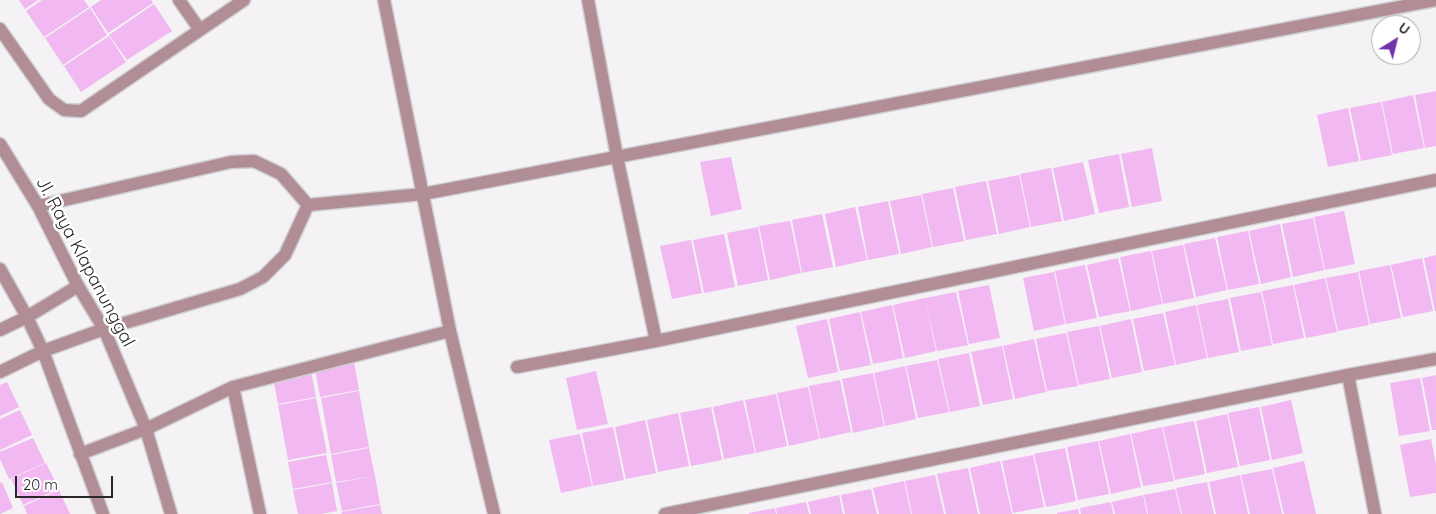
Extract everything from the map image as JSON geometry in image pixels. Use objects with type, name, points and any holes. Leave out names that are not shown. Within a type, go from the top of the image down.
[{"type":"street","points":[[179,0],[200,30]]},
{"type":"street","points":[[0,29],[49,98],[64,110],[81,111],[244,0]]},
{"type":"street","points":[[384,0],[450,331],[494,514]]},
{"type":"street","points":[[588,0],[617,158],[656,341]]},
{"type":"street","points":[[308,205],[423,194],[1436,0]]},
{"type":"street","name":"Jl. Raya Klapanunggal","points":[[0,144],[38,206],[78,286],[104,329],[146,429],[171,514]]},
{"type":"street","points":[[38,206],[231,162],[254,161],[281,174],[308,205]]},
{"type":"street","points":[[517,367],[656,341],[1436,180]]},
{"type":"street","points":[[0,372],[43,351],[104,329],[240,289],[263,277],[285,255],[308,205]]},
{"type":"street","points":[[0,269],[27,317],[43,351],[103,514]]},
{"type":"street","points":[[0,330],[27,317],[78,286]]},
{"type":"street","points":[[80,454],[146,429],[233,386],[450,331]]},
{"type":"street","points":[[664,514],[1348,375],[1436,359]]},
{"type":"street","points":[[1348,375],[1375,514]]},
{"type":"street","points":[[233,386],[260,514]]},
{"type":"building","points":[[19,0],[38,0],[25,9]]},
{"type":"building","points":[[42,0],[84,0],[89,7],[44,37],[26,11]]},
{"type":"building","points":[[101,0],[151,0],[153,3],[108,33],[91,7]]},
{"type":"building","points":[[154,4],[172,31],[127,60],[109,35]]},
{"type":"building","points":[[90,8],[107,35],[63,65],[45,38]]},
{"type":"building","points":[[109,36],[126,62],[81,92],[64,66]]},
{"type":"building","points":[[1436,91],[1436,146],[1425,148],[1415,95]]},
{"type":"building","points":[[1413,95],[1424,148],[1393,154],[1382,102]]},
{"type":"building","points":[[1381,102],[1392,155],[1361,161],[1350,108]]},
{"type":"building","points":[[1348,108],[1359,161],[1328,167],[1317,115]]},
{"type":"building","points":[[1152,148],[1162,201],[1132,207],[1121,154]]},
{"type":"building","points":[[1119,154],[1129,207],[1099,213],[1088,160]]},
{"type":"building","points":[[731,157],[742,209],[711,216],[700,162]]},
{"type":"building","points":[[1083,162],[1095,214],[1064,221],[1053,168]]},
{"type":"building","points":[[1051,168],[1062,221],[1031,227],[1020,174]]},
{"type":"building","points":[[1019,175],[1030,227],[999,234],[988,181]]},
{"type":"building","points":[[986,181],[997,234],[966,240],[955,187]]},
{"type":"building","points":[[953,188],[964,241],[933,247],[922,194]]},
{"type":"building","points":[[921,195],[932,247],[901,254],[890,201]]},
{"type":"building","points":[[888,201],[899,254],[868,260],[858,207]]},
{"type":"building","points":[[855,207],[867,260],[836,267],[825,214]]},
{"type":"building","points":[[1344,211],[1355,264],[1325,270],[1314,217]]},
{"type":"building","points":[[822,214],[833,267],[802,273],[792,220]]},
{"type":"building","points":[[1313,218],[1324,270],[1293,277],[1282,224]]},
{"type":"building","points":[[790,221],[801,273],[770,280],[759,226]]},
{"type":"building","points":[[1280,224],[1291,277],[1261,284],[1249,231]]},
{"type":"building","points":[[758,227],[768,280],[738,286],[727,233]]},
{"type":"building","points":[[1248,231],[1259,284],[1228,290],[1217,237]]},
{"type":"building","points":[[724,234],[735,287],[704,293],[693,240]]},
{"type":"building","points":[[1215,238],[1227,290],[1196,297],[1184,244]]},
{"type":"building","points":[[691,240],[702,293],[672,299],[660,246]]},
{"type":"building","points":[[1183,245],[1194,298],[1163,304],[1152,251]]},
{"type":"building","points":[[1151,251],[1162,304],[1131,311],[1120,257]]},
{"type":"building","points":[[1436,255],[1436,311],[1435,311],[1424,258]]},
{"type":"building","points":[[1118,258],[1130,311],[1099,317],[1087,265]]},
{"type":"building","points":[[1422,258],[1433,311],[1403,317],[1391,265]]},
{"type":"building","points":[[1085,265],[1097,318],[1066,324],[1055,271]]},
{"type":"building","points":[[1390,265],[1401,318],[1370,324],[1359,271]]},
{"type":"building","points":[[1054,272],[1065,324],[1034,331],[1023,278]]},
{"type":"building","points":[[1358,272],[1369,325],[1338,331],[1326,278]]},
{"type":"building","points":[[1325,278],[1337,332],[1306,338],[1294,285]]},
{"type":"building","points":[[989,285],[1000,338],[969,344],[958,291]]},
{"type":"building","points":[[1293,285],[1304,338],[1273,344],[1262,291]]},
{"type":"building","points":[[956,292],[968,345],[937,351],[925,298]]},
{"type":"building","points":[[1261,292],[1272,345],[1241,351],[1230,298]]},
{"type":"building","points":[[925,298],[936,351],[905,358],[893,305]]},
{"type":"building","points":[[1228,299],[1239,352],[1208,358],[1197,305]]},
{"type":"building","points":[[892,305],[903,358],[873,364],[861,312]]},
{"type":"building","points":[[1196,305],[1207,358],[1176,365],[1165,312]]},
{"type":"building","points":[[860,312],[871,365],[840,371],[829,319]]},
{"type":"building","points":[[1163,313],[1175,365],[1144,371],[1133,319]]},
{"type":"building","points":[[827,319],[838,372],[808,378],[796,326]]},
{"type":"building","points":[[1131,319],[1142,372],[1112,378],[1100,326]]},
{"type":"building","points":[[1099,326],[1110,379],[1079,385],[1067,332]]},
{"type":"building","points":[[1066,333],[1078,386],[1047,391],[1036,339]]},
{"type":"building","points":[[1034,339],[1046,392],[1015,399],[1003,346]]},
{"type":"building","points":[[1002,346],[1013,399],[983,405],[971,352]]},
{"type":"building","points":[[969,353],[980,406],[950,412],[938,359]]},
{"type":"building","points":[[937,360],[949,412],[918,418],[906,366]]},
{"type":"building","points":[[354,362],[359,390],[320,397],[315,369]]},
{"type":"building","points":[[905,366],[916,419],[885,426],[874,373]]},
{"type":"building","points":[[311,371],[316,397],[278,404],[273,378]]},
{"type":"building","points":[[596,371],[608,424],[577,430],[566,378]]},
{"type":"building","points":[[873,373],[884,426],[853,433],[842,379]]},
{"type":"building","points":[[1436,375],[1436,430],[1432,430],[1422,378]]},
{"type":"building","points":[[1420,378],[1430,431],[1399,436],[1390,383]]},
{"type":"building","points":[[840,380],[851,432],[820,439],[809,386]]},
{"type":"building","points":[[7,382],[19,407],[0,416],[0,385]]},
{"type":"building","points":[[808,387],[819,439],[789,446],[777,393]]},
{"type":"building","points":[[359,391],[369,447],[331,454],[321,398]]},
{"type":"building","points":[[776,394],[787,446],[756,453],[745,400]]},
{"type":"building","points":[[316,398],[327,453],[288,460],[278,405]]},
{"type":"building","points":[[743,400],[755,453],[724,459],[713,407]]},
{"type":"building","points":[[1291,400],[1303,453],[1272,460],[1261,407]]},
{"type":"building","points":[[711,407],[722,460],[691,466],[680,413]]},
{"type":"building","points":[[1259,407],[1270,460],[1240,466],[1228,413]]},
{"type":"building","points":[[20,410],[32,435],[0,450],[0,419]]},
{"type":"building","points":[[678,413],[689,466],[658,472],[647,420]]},
{"type":"building","points":[[1227,414],[1238,467],[1207,473],[1196,421]]},
{"type":"building","points":[[645,420],[656,473],[626,479],[615,427]]},
{"type":"building","points":[[1194,421],[1205,474],[1175,480],[1163,427]]},
{"type":"building","points":[[613,427],[624,480],[593,486],[582,433]]},
{"type":"building","points":[[1162,427],[1174,481],[1143,486],[1131,434]]},
{"type":"building","points":[[580,434],[592,486],[561,493],[549,440]]},
{"type":"building","points":[[1130,434],[1141,487],[1111,494],[1099,441]]},
{"type":"building","points":[[33,438],[45,463],[9,479],[0,459],[0,452]]},
{"type":"building","points":[[1431,439],[1436,464],[1436,493],[1410,497],[1400,445]]},
{"type":"building","points":[[1098,441],[1109,494],[1078,500],[1067,447]]},
{"type":"building","points":[[369,448],[375,476],[336,482],[331,455]]},
{"type":"building","points":[[1065,448],[1076,501],[1046,507],[1034,454]]},
{"type":"building","points":[[326,455],[332,482],[293,489],[288,462]]},
{"type":"building","points":[[1033,455],[1044,507],[1013,513],[1002,461]]},
{"type":"building","points":[[1000,461],[1012,514],[980,514],[970,468]]},
{"type":"building","points":[[1304,461],[1316,514],[1284,514],[1273,468]]},
{"type":"building","points":[[46,463],[59,489],[23,505],[11,479]]},
{"type":"building","points":[[968,468],[978,514],[946,514],[937,474]]},
{"type":"building","points":[[1272,469],[1282,514],[1250,514],[1241,475]]},
{"type":"building","points":[[935,475],[944,514],[912,514],[905,481]]},
{"type":"building","points":[[1240,475],[1248,514],[1216,514],[1209,482]]},
{"type":"building","points":[[375,476],[380,504],[342,511],[336,483]]},
{"type":"building","points":[[904,481],[911,514],[879,514],[873,488]]},
{"type":"building","points":[[2,482],[13,508],[0,514],[0,483]]},
{"type":"building","points":[[1207,482],[1214,514],[1182,514],[1176,488]]},
{"type":"building","points":[[332,483],[337,511],[321,514],[298,514],[293,490]]},
{"type":"building","points":[[871,489],[877,514],[845,514],[841,495]]},
{"type":"building","points":[[1175,489],[1181,514],[1148,514],[1144,495]]},
{"type":"building","points":[[59,490],[70,514],[27,514],[24,506]]},
{"type":"building","points":[[839,495],[843,514],[811,514],[808,502]]},
{"type":"building","points":[[1143,495],[1147,514],[1115,514],[1112,502]]},
{"type":"building","points":[[806,502],[809,514],[777,514],[776,508]]},
{"type":"building","points":[[1111,502],[1113,514],[1081,514],[1080,508]]},
{"type":"building","points":[[380,505],[382,514],[342,514],[341,512]]},
{"type":"building","points":[[775,508],[776,514],[749,514],[749,513]]},
{"type":"building","points":[[1078,509],[1079,514],[1057,514],[1057,513]]}]
